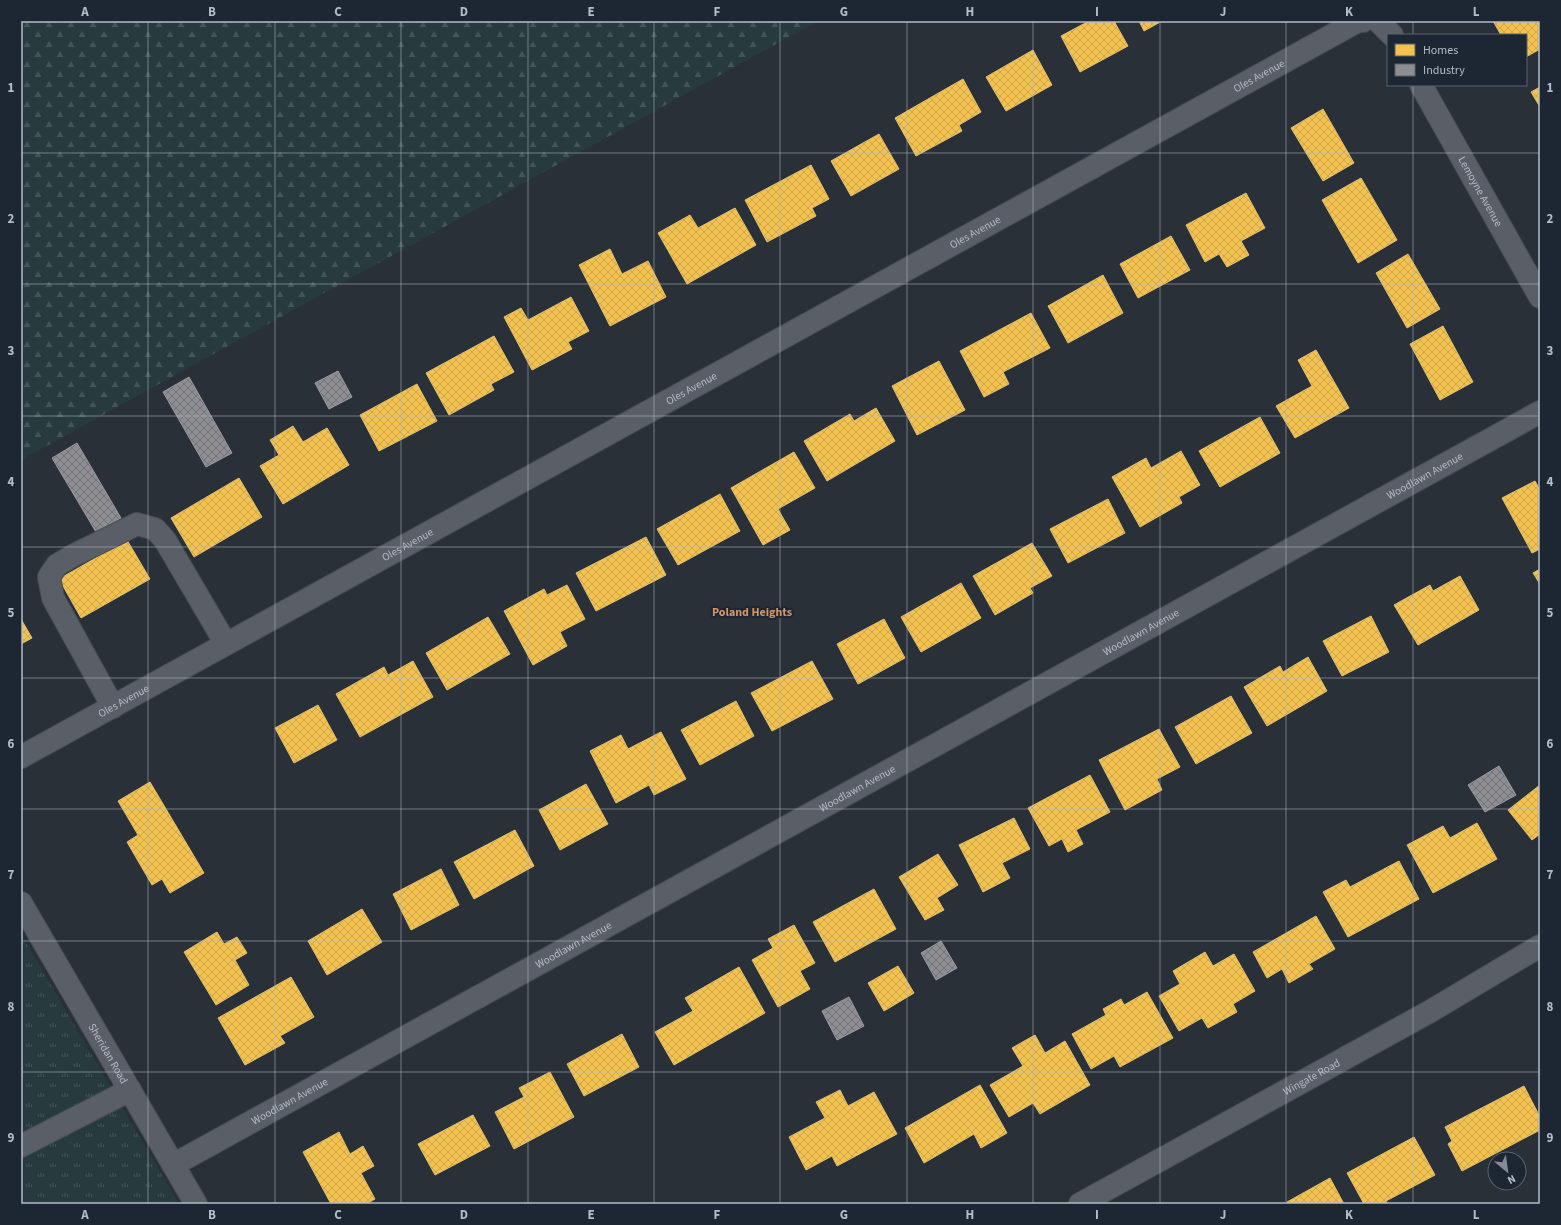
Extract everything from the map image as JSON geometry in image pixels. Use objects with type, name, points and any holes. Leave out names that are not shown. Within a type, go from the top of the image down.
[{"type":"street","name":"Oles Avenue","points":[[21,758],[1344,29],[1363,21]]},
{"type":"street","points":[[1378,21],[1391,34]]},
{"type":"street","name":"Lemoyne Avenue","points":[[1422,86],[1540,297]]},
{"type":"street","name":"Woodlawn Avenue","points":[[173,1165],[1540,412]]},
{"type":"street","points":[[113,707],[53,598],[49,577],[57,565],[74,554],[137,524],[155,529],[169,546],[226,644]]},
{"type":"street","name":"Sheridan Road","points":[[21,902],[196,1204]]},
{"type":"street","name":"Wingate Road","points":[[1080,1204],[1429,1012],[1540,946]]},
{"type":"street","points":[[21,1146],[130,1090]]},
{"type":"green space","points":[[21,21],[818,21],[21,460]]},
{"type":"green space","points":[[21,934],[179,1204],[21,1204]]},
{"type":"building: Homes","points":[[1089,21],[1114,21],[1128,46],[1080,72],[1061,36]]},
{"type":"building: Homes","points":[[1139,21],[1162,21],[1144,31]]},
{"type":"building: Homes","points":[[1493,21],[1540,21],[1540,49],[1527,56],[1527,34],[1500,34]]},
{"type":"building: Homes","points":[[1033,50],[1052,85],[1006,111],[986,77]]},
{"type":"building: Homes","points":[[963,79],[981,112],[959,125],[962,131],[916,156],[895,118]]},
{"type":"building: Homes","points":[[1540,87],[1540,107],[1531,92]]},
{"type":"building: Homes","points":[[1323,109],[1354,163],[1323,181],[1291,128]]},
{"type":"building: Homes","points":[[879,134],[899,169],[851,196],[831,161]]},
{"type":"building: Homes","points":[[811,165],[829,199],[812,208],[816,216],[767,242],[745,200]]},
{"type":"building: Homes","points":[[1361,178],[1397,240],[1358,263],[1322,200]]},
{"type":"building: Homes","points":[[1246,193],[1265,228],[1241,241],[1249,255],[1227,267],[1219,254],[1205,262],[1186,225]]},
{"type":"building: Homes","points":[[735,208],[756,245],[687,284],[658,233],[690,215],[698,228]]},
{"type":"building: Homes","points":[[1171,236],[1190,270],[1138,298],[1120,264]]},
{"type":"building: Homes","points":[[610,249],[622,274],[648,261],[666,297],[610,326],[579,265]]},
{"type":"building: Homes","points":[[1408,254],[1440,309],[1407,328],[1376,273]]},
{"type":"building: Homes","points":[[1103,275],[1123,313],[1068,343],[1048,306]]},
{"type":"building: Homes","points":[[571,297],[589,331],[568,342],[572,349],[532,370],[504,317],[521,308],[528,320]]},
{"type":"building: Homes","points":[[1031,313],[1050,348],[1003,372],[1009,384],[984,397],[960,351]]},
{"type":"building: Homes","points":[[1443,326],[1473,382],[1440,400],[1410,344]]},
{"type":"building: Homes","points":[[494,336],[514,372],[491,384],[494,390],[449,415],[426,373]]},
{"type":"building: Homes","points":[[1316,350],[1349,408],[1295,438],[1276,406],[1312,386],[1298,360]]},
{"type":"building: Homes","points":[[939,361],[965,410],[917,435],[892,386]]},
{"type":"building: Homes","points":[[417,384],[437,421],[379,451],[360,415]]},
{"type":"building: Homes","points":[[876,408],[895,441],[827,481],[804,441],[850,414],[854,421]]},
{"type":"building: Homes","points":[[1260,417],[1280,453],[1220,487],[1199,451]]},
{"type":"building: Homes","points":[[293,426],[303,442],[327,428],[349,465],[283,504],[260,466],[279,455],[270,440]]},
{"type":"building: Homes","points":[[1181,451],[1200,485],[1179,497],[1182,503],[1140,527],[1112,477],[1146,458],[1151,468]]},
{"type":"building: Homes","points":[[794,452],[815,488],[778,509],[790,530],[763,545],[731,488]]},
{"type":"building: Homes","points":[[239,478],[262,517],[194,557],[171,518]]},
{"type":"building: Homes","points":[[1535,481],[1540,490],[1540,549],[1532,553],[1502,498]]},
{"type":"building: Homes","points":[[720,494],[740,531],[678,565],[657,529]]},
{"type":"building: Homes","points":[[1108,499],[1125,533],[1068,563],[1050,529]]},
{"type":"building: Homes","points":[[646,537],[666,575],[596,611],[576,573]]},
{"type":"building: Homes","points":[[127,540],[150,579],[81,618],[59,579]]},
{"type":"building: Homes","points":[[1032,543],[1052,576],[1030,588],[1033,593],[995,615],[973,576]]},
{"type":"building: Homes","points":[[1540,569],[1540,584],[1533,573]]},
{"type":"building: Homes","points":[[1460,576],[1479,610],[1418,645],[1394,605],[1430,585],[1433,591]]},
{"type":"building: Homes","points":[[961,583],[981,618],[921,652],[901,617]]},
{"type":"building: Homes","points":[[567,585],[585,619],[560,632],[567,646],[533,665],[504,611],[544,589],[547,595]]},
{"type":"building: Homes","points":[[1371,616],[1389,652],[1342,676],[1323,641]]},
{"type":"building: Homes","points":[[488,617],[510,654],[447,690],[426,653]]},
{"type":"building: Homes","points":[[21,619],[32,638],[21,644]]},
{"type":"building: Homes","points":[[884,619],[905,658],[858,684],[837,644]]},
{"type":"building: Homes","points":[[1308,657],[1327,691],[1267,726],[1244,687],[1280,666],[1283,672]]},
{"type":"building: Homes","points":[[413,661],[433,697],[360,737],[336,694],[384,667],[388,675]]},
{"type":"building: Homes","points":[[812,661],[833,699],[772,731],[751,693]]},
{"type":"building: Homes","points":[[1231,696],[1252,733],[1196,764],[1175,727]]},
{"type":"building: Homes","points":[[736,701],[754,736],[700,765],[681,730]]},
{"type":"building: Homes","points":[[318,705],[337,740],[294,763],[275,728]]},
{"type":"building: Homes","points":[[1159,729],[1180,767],[1157,779],[1162,790],[1125,810],[1099,760]]},
{"type":"building: Homes","points":[[661,732],[686,779],[654,795],[649,785],[616,803],[590,751],[621,735],[628,749]]},
{"type":"building: Homes","points":[[1090,775],[1110,812],[1076,830],[1083,844],[1068,852],[1062,839],[1049,846],[1028,808]]},
{"type":"building: Homes","points":[[150,782],[204,873],[170,893],[162,879],[152,885],[127,842],[138,835],[118,801]]},
{"type":"building: Homes","points":[[586,784],[608,824],[560,850],[539,810]]},
{"type":"building: Homes","points":[[1540,785],[1540,834],[1532,840],[1508,810]]},
{"type":"building: Homes","points":[[1014,818],[1030,849],[1002,863],[1010,878],[983,892],[959,845]]},
{"type":"building: Homes","points":[[1477,823],[1497,859],[1433,893],[1407,845],[1443,826],[1450,838]]},
{"type":"building: Homes","points":[[515,830],[534,866],[474,899],[454,862]]},
{"type":"building: Homes","points":[[938,854],[958,885],[937,898],[944,910],[925,920],[899,877]]},
{"type":"building: Homes","points":[[1399,861],[1419,899],[1348,937],[1323,892],[1346,880],[1350,887]]},
{"type":"building: Homes","points":[[441,869],[459,905],[411,930],[393,894]]},
{"type":"building: Homes","points":[[874,889],[896,929],[835,962],[813,922]]},
{"type":"building: Homes","points":[[362,909],[382,942],[327,975],[308,941]]},
{"type":"building: Homes","points":[[1316,916],[1335,949],[1309,964],[1313,969],[1289,983],[1282,969],[1267,978],[1253,952]]},
{"type":"building: Homes","points":[[794,925],[815,963],[800,971],[810,989],[778,1007],[752,960],[773,948],[768,939]]},
{"type":"building: Homes","points":[[217,932],[224,944],[237,937],[247,953],[235,960],[249,985],[216,1005],[184,952]]},
{"type":"building: Homes","points":[[1205,952],[1213,966],[1234,954],[1255,991],[1233,1004],[1237,1012],[1208,1028],[1202,1018],[1179,1031],[1159,996],[1180,984],[1173,971]]},
{"type":"building: Homes","points":[[898,966],[914,993],[884,1011],[868,983]]},
{"type":"building: Homes","points":[[739,967],[765,1013],[674,1065],[655,1032],[693,1011],[685,998]]},
{"type":"building: Homes","points":[[291,977],[314,1017],[280,1036],[285,1043],[245,1065],[218,1018]]},
{"type":"building: Homes","points":[[1147,992],[1173,1038],[1120,1067],[1114,1056],[1091,1069],[1072,1034],[1106,1015],[1103,1009],[1121,999],[1124,1005]]},
{"type":"building: Homes","points":[[622,1034],[639,1067],[584,1096],[567,1064]]},
{"type":"building: Homes","points":[[1035,1035],[1045,1053],[1065,1041],[1090,1085],[1040,1114],[1033,1103],[1009,1117],[990,1085],[1023,1066],[1012,1048]]},
{"type":"building: Homes","points":[[550,1072],[574,1117],[514,1149],[495,1112],[524,1097],[519,1088]]},
{"type":"building: Homes","points":[[980,1085],[1007,1133],[981,1148],[974,1134],[924,1163],[905,1128]]},
{"type":"building: Homes","points":[[1524,1086],[1540,1117],[1540,1130],[1500,1151],[1487,1151],[1487,1158],[1462,1171],[1448,1144],[1452,1141],[1445,1127]]},
{"type":"building: Homes","points":[[840,1090],[848,1106],[874,1092],[897,1134],[837,1166],[832,1156],[806,1170],[789,1137],[825,1118],[816,1102]]},
{"type":"building: Homes","points":[[473,1115],[490,1146],[435,1175],[418,1144]]},
{"type":"building: Homes","points":[[339,1132],[350,1154],[363,1146],[374,1166],[361,1173],[375,1199],[366,1204],[331,1204],[303,1152]]},
{"type":"building: Homes","points":[[1414,1137],[1435,1175],[1386,1201],[1387,1204],[1364,1204],[1347,1173]]},
{"type":"building: Homes","points":[[1330,1178],[1344,1204],[1288,1204],[1287,1202]]},
{"type":"building: Industry","points":[[338,371],[352,397],[329,409],[315,383]]},
{"type":"building: Industry","points":[[189,377],[232,453],[206,467],[163,392]]},
{"type":"building: Industry","points":[[77,443],[121,518],[96,532],[52,458]]},
{"type":"building: Industry","points":[[1499,766],[1516,795],[1485,812],[1468,785]]},
{"type":"building: Industry","points":[[941,941],[957,968],[936,980],[921,953]]},
{"type":"building: Industry","points":[[849,997],[864,1026],[837,1040],[822,1011]]},
{"type":"district","name":"Poland Heights","points":[[752,612]]}]
